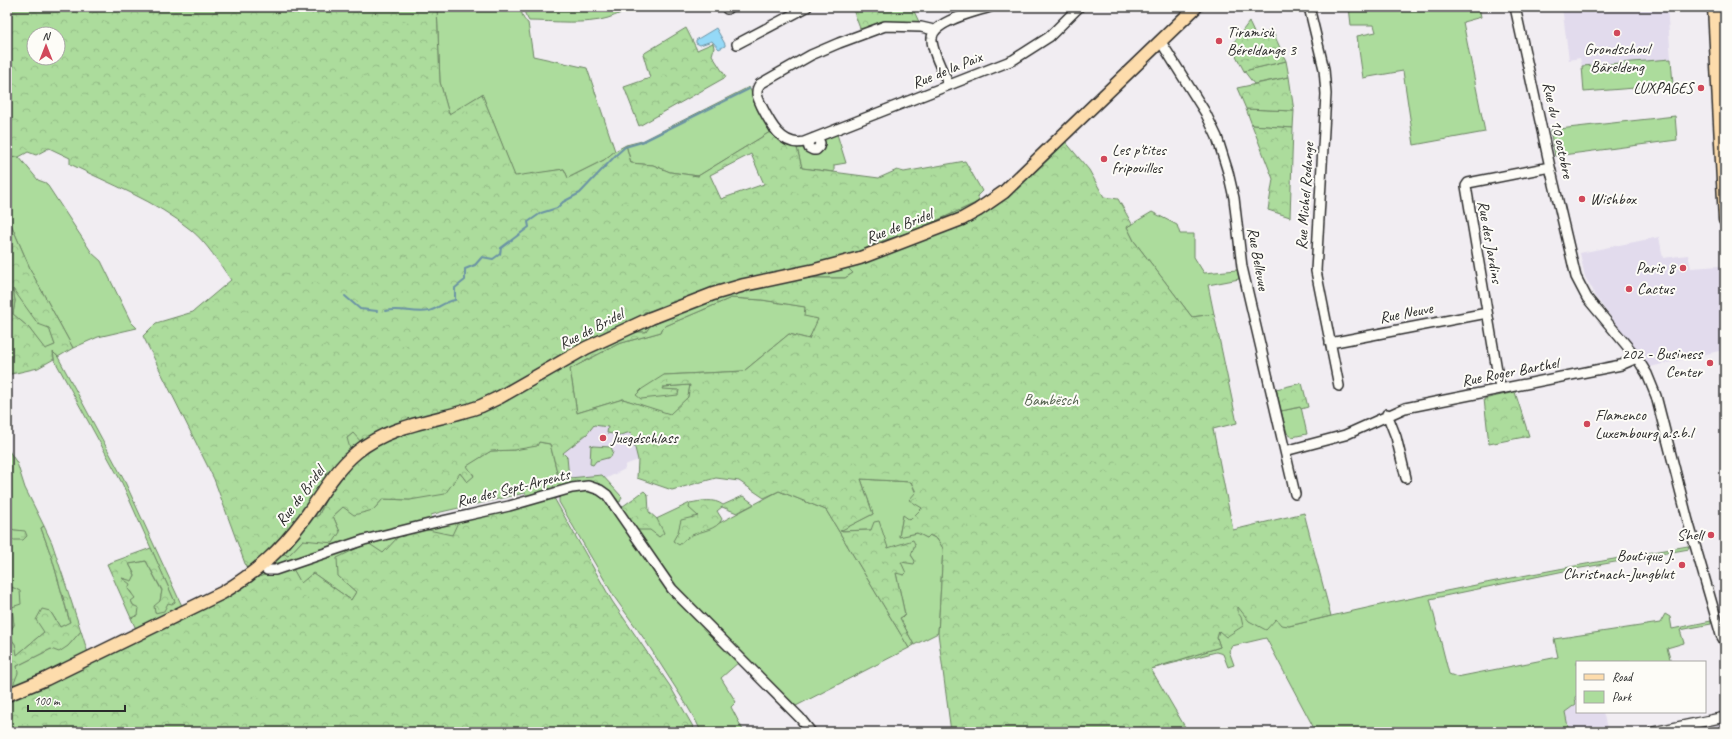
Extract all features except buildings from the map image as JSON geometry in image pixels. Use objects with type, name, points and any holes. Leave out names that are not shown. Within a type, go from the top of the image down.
[{"type":"main road","name":"Rue de Bridel","points":[[7,695],[46,679],[222,593],[244,580],[262,566],[282,546],[343,466],[357,452],[384,436],[410,425],[459,414],[481,406],[614,334],[706,296],[744,285],[815,270],[860,258],[962,219],[978,210],[1004,192],[1196,7]]},
{"type":"main road","points":[[1714,7],[1725,220]]},
{"type":"street","points":[[737,44],[807,7]]},
{"type":"street","points":[[949,86],[933,46],[932,38],[934,30],[947,22],[990,7]]},
{"type":"street","name":"Rue de la Paix","points":[[934,30],[885,26],[839,42],[760,84],[756,89],[757,94],[774,129],[781,136],[797,144],[1013,60],[1034,47],[1060,27],[1079,7]]},
{"type":"street","name":"Rue Michel Rodange","points":[[1309,7],[1324,69],[1326,94],[1316,271],[1339,386]]},
{"type":"street","name":"Rue du 10 octobre","points":[[1516,7],[1550,167],[1576,277],[1581,288],[1637,358],[1647,374],[1656,396],[1695,546],[1721,635],[1725,642]]},
{"type":"street","name":"Rue Bellevue","points":[[1161,42],[1205,112],[1217,136],[1228,172],[1234,198],[1242,266],[1295,494]]},
{"type":"street","name":"Rue des Jardins","points":[[1500,388],[1466,186],[1468,183],[1550,167]]},
{"type":"street","name":"Rue Neuve","points":[[1330,343],[1487,313]]},
{"type":"street","name":"Rue Roger Barthel","points":[[1285,451],[1345,435],[1388,414],[1405,408],[1621,365],[1637,358]]},
{"type":"street","points":[[1388,414],[1396,437],[1406,478]]},
{"type":"street","name":"Rue des Sept-Arpents","points":[[262,566],[267,570],[275,570],[364,540],[509,506],[572,488],[588,486],[594,487],[607,495],[672,589],[800,718],[811,732]]},
{"type":"street","points":[[1652,732],[1725,717]]},
{"type":"shaded area","name":"Grondschoul Bäreldeng","points":[[1562,7],[1667,7],[1671,59],[1582,66],[1580,58],[1569,60]]},
{"type":"shaded area","points":[[1714,7],[1725,7],[1725,220]]},
{"type":"shaded area","points":[[1659,237],[1663,258],[1688,255],[1691,268],[1720,266],[1723,350],[1650,367],[1594,295],[1593,290],[1585,277],[1580,253]]},
{"type":"shaded area","name":"Juegdschlass","points":[[577,413],[631,431],[638,460],[625,465],[625,469],[599,482],[559,480],[550,444]]},
{"type":"shaded area","points":[[1576,704],[1576,713],[1603,713],[1608,732],[1569,732],[1565,712]]},
{"type":"shaded area","points":[[1725,724],[1725,732],[1683,732]]},
{"type":"green space","points":[[7,7],[437,7],[440,82],[449,114],[482,94],[515,176],[564,169],[568,178],[604,160],[615,151],[626,145],[631,163],[653,165],[670,172],[698,176],[770,132],[797,148],[802,168],[879,178],[897,170],[904,172],[965,161],[982,191],[977,196],[980,201],[916,230],[874,244],[858,253],[658,310],[644,312],[644,316],[583,344],[497,394],[362,443],[353,433],[347,438],[351,452],[333,472],[327,472],[324,484],[280,542],[247,569],[214,479],[143,336],[156,323],[193,312],[231,280],[197,235],[163,210],[70,164],[70,158],[49,148],[36,155],[28,152],[19,157],[7,158]],"holes":[[[751,154],[764,184],[721,199],[710,175]]]},
{"type":"green space","points":[[437,7],[521,7],[523,18],[528,23],[533,56],[587,68],[615,151],[604,160],[568,178],[564,169],[515,177],[482,94],[449,115],[440,82]]},
{"type":"green space","points":[[525,7],[634,7],[608,18],[569,22],[529,21],[525,14]]},
{"type":"green space","points":[[852,7],[912,7],[920,24],[861,31]]},
{"type":"green space","points":[[1349,7],[1479,7],[1481,17],[1463,22],[1485,132],[1414,145],[1403,71],[1363,78],[1357,36],[1376,32],[1374,25],[1351,25]]},
{"type":"green space","points":[[1249,22],[1256,37],[1272,30],[1286,61],[1244,71],[1231,46]]},
{"type":"green space","points":[[686,28],[697,50],[713,43],[714,48],[712,55],[726,77],[639,126],[624,87],[650,78],[643,54]]},
{"type":"green space","points":[[1671,59],[1673,85],[1584,92],[1582,66]]},
{"type":"green space","points":[[1286,61],[1289,77],[1254,84],[1244,71]]},
{"type":"green space","points":[[1289,77],[1294,111],[1246,109],[1237,88]]},
{"type":"green space","points":[[749,87],[770,132],[698,176],[670,172],[653,165],[631,163],[626,145],[642,141]]},
{"type":"green space","points":[[1246,109],[1294,111],[1293,128],[1252,125]]},
{"type":"green space","points":[[1675,116],[1677,140],[1555,156],[1550,130]]},
{"type":"green space","points":[[1252,125],[1293,128],[1290,217],[1268,210],[1273,179]]},
{"type":"green space","points":[[837,134],[846,163],[834,165],[834,172],[802,168],[797,148],[804,146],[822,150],[824,139]]},
{"type":"green space","name":"Bambësch","points":[[1064,140],[1089,170],[1104,197],[1118,199],[1132,224],[1127,227],[1134,241],[1192,317],[1214,314],[1237,423],[1213,429],[1233,530],[1304,513],[1331,616],[1289,626],[1281,625],[1276,619],[1266,630],[1249,621],[1238,607],[1238,613],[1241,617],[1243,626],[1226,637],[1219,631],[1217,638],[1220,647],[1151,669],[1188,732],[951,732],[938,633],[943,548],[937,539],[930,535],[927,538],[917,533],[899,537],[903,515],[910,520],[922,508],[909,500],[916,492],[911,482],[861,479],[873,514],[840,531],[871,530],[874,522],[879,521],[888,548],[913,540],[915,544],[911,555],[915,561],[914,564],[901,562],[906,573],[904,575],[896,573],[905,615],[900,618],[914,645],[909,648],[826,510],[779,491],[764,498],[739,481],[716,478],[672,490],[637,478],[638,460],[631,432],[620,435],[607,433],[608,427],[594,425],[587,434],[563,453],[567,457],[569,478],[602,475],[622,497],[620,502],[614,501],[580,483],[554,488],[552,483],[559,480],[550,444],[539,442],[537,446],[514,450],[491,451],[467,466],[474,476],[467,482],[460,473],[445,494],[410,500],[383,499],[373,510],[354,515],[343,507],[333,516],[340,532],[333,543],[303,540],[288,556],[283,553],[308,520],[319,515],[328,494],[346,470],[360,457],[390,436],[460,419],[588,351],[633,332],[646,332],[650,326],[673,316],[678,311],[714,297],[799,278],[845,278],[853,273],[849,269],[852,264],[982,216]],"holes":[[[731,298],[762,300],[805,307],[804,316],[818,319],[809,339],[789,334],[744,371],[664,375],[642,389],[636,395],[641,399],[678,395],[679,390],[662,389],[663,387],[690,385],[688,397],[670,414],[623,399],[577,413],[570,369],[618,344],[661,332],[663,327]]]},
{"type":"green space","points":[[19,157],[38,180],[46,183],[92,253],[101,261],[131,322],[137,328],[98,337],[73,348],[32,273],[7,215],[7,158]]},
{"type":"green space","points":[[980,201],[986,211],[982,216],[853,273],[845,278],[799,278],[679,311],[671,317],[653,325],[646,332],[633,332],[328,494],[319,515],[308,520],[283,553],[288,556],[303,540],[340,532],[333,516],[343,507],[373,510],[383,499],[410,500],[460,473],[467,482],[474,475],[466,466],[491,451],[514,450],[539,442],[550,444],[559,480],[593,483],[633,530],[690,503],[712,527],[779,491],[826,510],[909,648],[794,707],[797,719],[795,720],[747,668],[745,670],[740,661],[721,678],[736,702],[731,707],[744,732],[701,732],[686,704],[645,640],[615,598],[559,502],[559,495],[554,498],[538,500],[521,505],[452,535],[400,535],[383,554],[338,576],[356,592],[351,600],[313,573],[301,584],[288,560],[275,570],[223,597],[7,689],[17,666],[51,649],[68,646],[81,631],[88,653],[136,629],[131,618],[138,615],[131,601],[132,594],[121,577],[132,580],[135,575],[129,564],[146,561],[162,591],[160,601],[175,602],[122,483],[54,359],[53,351],[58,357],[125,482],[182,606],[219,588],[247,569],[327,471],[347,438],[353,433],[583,344],[644,312],[659,310],[858,253],[874,244],[916,230]],"holes":[[[525,493],[529,499],[433,522],[431,515]]]},
{"type":"green space","points":[[1152,212],[1177,225],[1180,234],[1194,234],[1194,257],[1204,273],[1237,270],[1239,279],[1208,285],[1214,314],[1192,317],[1134,241],[1127,227]]},
{"type":"green space","points":[[7,215],[32,273],[73,348],[58,357],[53,352],[54,359],[38,368],[7,375]],"holes":[[[13,289],[38,324],[49,328],[55,345],[45,349],[28,327],[13,314],[15,301]]]},
{"type":"green space","points":[[13,288],[49,327],[55,345],[45,350],[28,327],[13,314],[15,301]]},
{"type":"green space","points":[[731,298],[762,300],[806,307],[819,319],[809,339],[789,334],[744,371],[664,375],[661,390],[663,387],[690,385],[688,397],[670,415],[623,399],[577,413],[570,369],[618,344],[661,332],[663,327]]},
{"type":"green space","points":[[1302,383],[1308,407],[1281,411],[1276,389]]},
{"type":"green space","points":[[1515,392],[1529,436],[1489,444],[1484,399]]},
{"type":"green space","points":[[1301,407],[1307,434],[1292,437],[1287,433],[1281,411]]},
{"type":"green space","points":[[591,444],[593,446],[611,447],[613,452],[611,457],[596,461],[593,465],[590,464]]},
{"type":"green space","points":[[7,448],[17,463],[25,488],[44,526],[41,528],[52,558],[70,623],[60,627],[50,611],[44,632],[17,655],[15,644],[8,634],[14,625],[9,590],[7,596]]},
{"type":"green space","points":[[861,479],[911,482],[922,508],[910,520],[903,516],[899,536],[918,533],[927,538],[929,535],[937,539],[943,548],[938,633],[914,645],[900,618],[905,615],[896,573],[901,562],[915,561],[911,555],[915,544],[888,548],[871,530],[839,531],[873,514]]},
{"type":"green space","points":[[644,491],[648,495],[649,512],[657,519],[664,533],[659,537],[650,530],[633,530],[619,509]]},
{"type":"green space","points":[[743,496],[754,504],[737,513],[722,507],[717,511],[722,519],[716,526],[690,536],[679,545],[673,541],[678,532],[681,520],[698,516],[689,508],[690,503],[716,501],[723,505]]},
{"type":"green space","points":[[554,498],[612,601],[670,686],[696,732],[7,732],[7,698],[251,580],[275,571],[271,562],[280,554],[288,560],[301,583],[313,573],[351,600],[356,592],[338,576],[337,558],[368,543],[383,553],[400,535],[419,528],[452,535],[459,520],[498,511],[500,514],[538,500]]},
{"type":"green space","points":[[44,526],[52,543],[81,631],[68,646],[59,652],[51,649],[17,666],[18,673],[12,688],[7,689],[7,596],[12,587],[20,591],[21,604],[12,607],[14,625],[8,634],[15,644],[17,655],[44,632],[36,620],[42,609],[50,611],[60,627],[70,622],[52,558],[41,528]]},
{"type":"green space","points":[[7,529],[25,531],[27,536],[23,540],[7,540]]},
{"type":"green space","points":[[1688,546],[1689,549],[1564,571],[1430,599],[1449,674],[1457,677],[1558,657],[1554,639],[1660,623],[1665,614],[1670,617],[1672,629],[1711,621],[1711,624],[1680,630],[1684,643],[1667,648],[1671,661],[1576,661],[1576,704],[1565,712],[1569,732],[1316,732],[1266,638],[1232,646],[1229,651],[1234,665],[1228,667],[1223,654],[1216,652],[1151,669],[1220,647],[1217,638],[1219,631],[1238,613],[1237,606],[1277,619],[1289,626],[1388,603]]},
{"type":"green space","points":[[151,548],[175,602],[172,604],[168,603],[164,611],[155,613],[154,606],[160,601],[162,590],[146,561],[129,564],[135,575],[132,581],[122,578],[130,584],[128,589],[135,598],[131,601],[133,605],[139,608],[138,615],[131,618],[107,564]]},
{"type":"water","points":[[716,28],[725,46],[719,49],[712,41],[700,45],[696,43],[696,40]]},
{"type":"waterway","points":[[385,311],[396,310],[423,312],[435,309],[447,302],[455,300],[455,288],[465,280],[465,269],[475,265],[482,257],[493,259],[500,254],[501,248],[529,227],[528,222],[541,213],[557,208],[563,202],[580,193],[625,147],[642,142],[749,89]]},
{"type":"waterway","points":[[345,296],[360,309],[377,311]]},
{"type":"place","name":"Grondschoul Bäreldeng","points":[[1617,33]]},
{"type":"place","name":"Tiramisù Béreldange 3","points":[[1219,41]]},
{"type":"place","name":"LUXPAGES","points":[[1701,88]]},
{"type":"place","name":"Les p'tites fripouilles","points":[[1104,159]]},
{"type":"place","name":"Wishbox","points":[[1582,199]]},
{"type":"place","name":"Paris 8","points":[[1683,268]]},
{"type":"place","name":"Cactus","points":[[1629,289]]},
{"type":"place","name":"202 - Business Center","points":[[1710,363]]},
{"type":"place","name":"Flamenco Luxembourg a.s.b.l","points":[[1587,424]]},
{"type":"place","name":"Juegdschlass","points":[[603,438]]},
{"type":"place","name":"Shell","points":[[1711,535]]},
{"type":"place","name":"Boutique J. Christnach-Jungblut","points":[[1682,565]]}]
